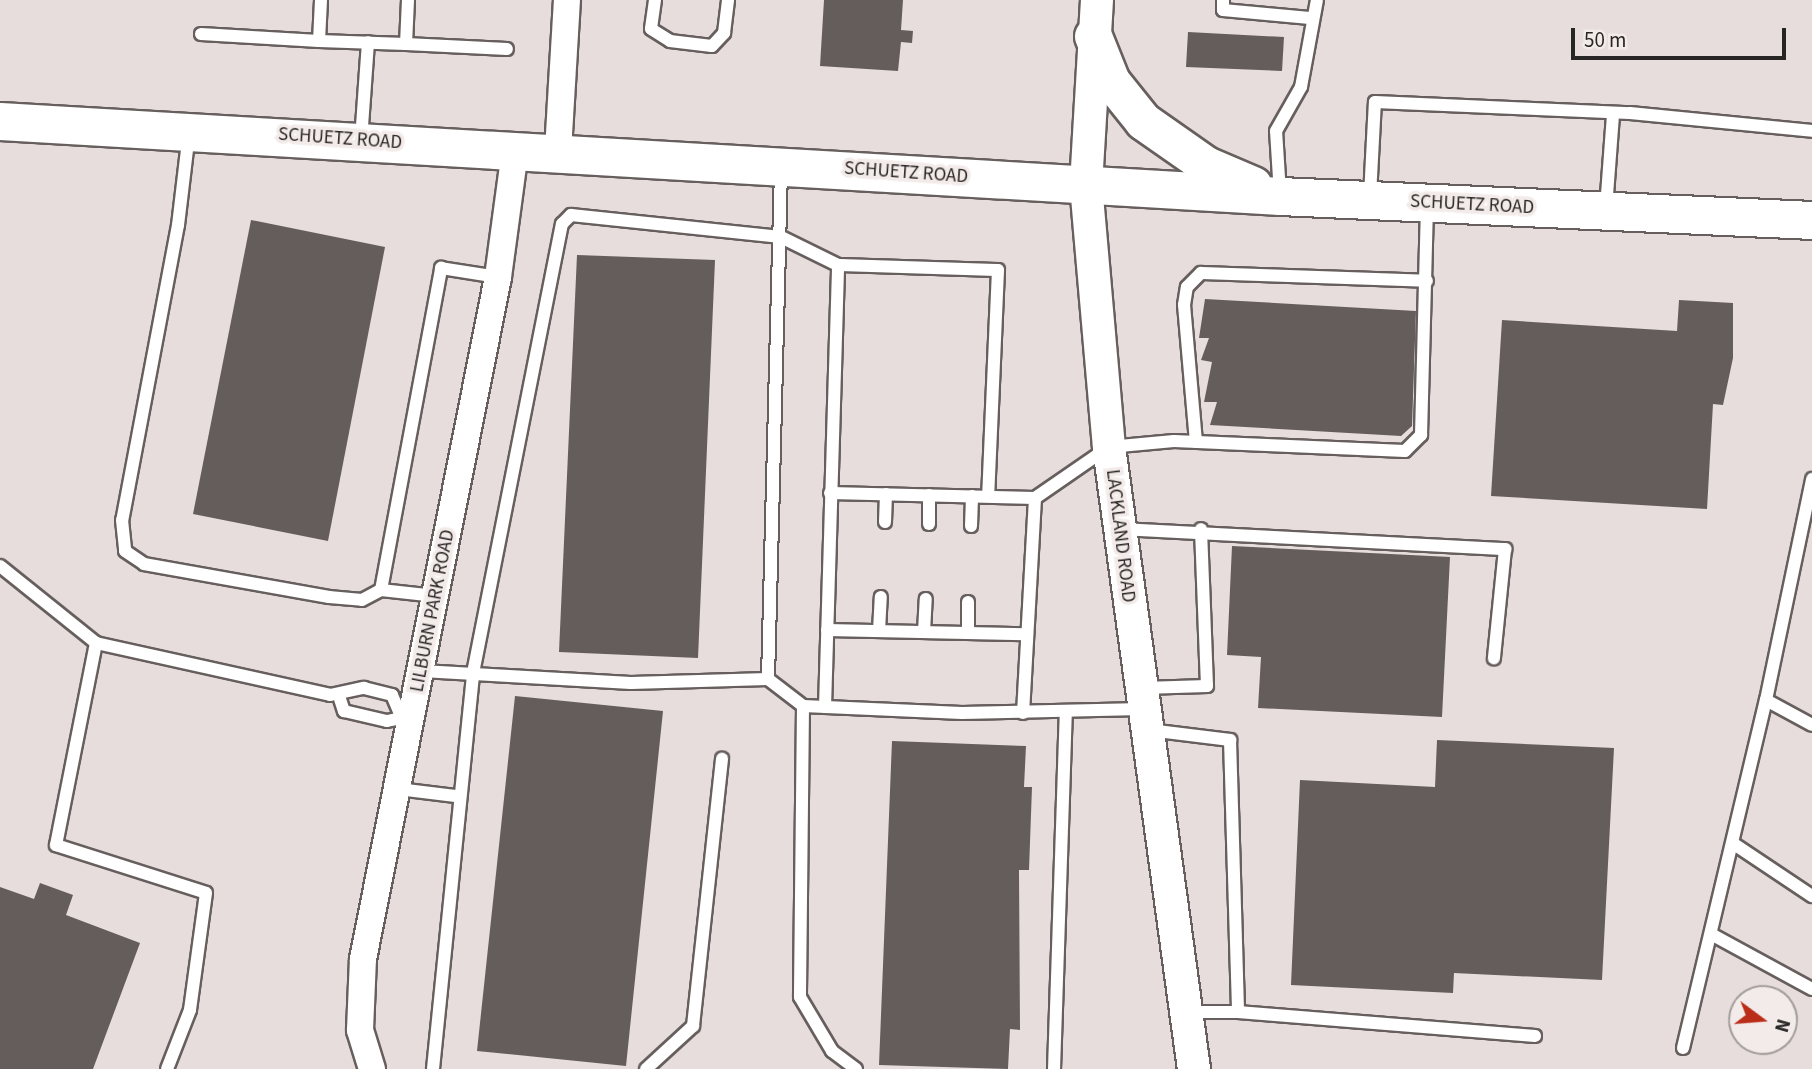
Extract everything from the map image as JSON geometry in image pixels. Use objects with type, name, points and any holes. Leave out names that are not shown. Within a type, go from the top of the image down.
[{"type":"main road","points":[[1093,36],[1111,81],[1143,121],[1206,165],[1280,196]]},
{"type":"main road","name":"SCHUETZ ROAD","points":[[0,121],[515,151],[558,151],[1280,196],[1812,220]]},
{"type":"street","points":[[558,151],[567,0]]},
{"type":"street","name":"LACKLAND ROAD","points":[[1097,0],[1086,185],[1109,447],[1118,529],[1194,1069]]},
{"type":"street","name":"LILBURN PARK ROAD","points":[[372,1069],[360,1030],[363,960],[398,789],[407,717],[422,671],[498,276],[515,151]]},
{"type":"lane","points":[[319,41],[321,0]]},
{"type":"lane","points":[[406,44],[408,0]]},
{"type":"lane","points":[[655,0],[651,29],[670,41],[712,46],[724,33],[728,0]]},
{"type":"lane","points":[[1223,0],[1223,10],[1310,18]]},
{"type":"lane","points":[[1280,196],[1276,131],[1301,87],[1310,18],[1317,0]]},
{"type":"lane","points":[[201,34],[507,50]]},
{"type":"lane","points":[[361,141],[368,42]]},
{"type":"lane","points":[[1370,200],[1375,102],[1613,114],[1812,131]]},
{"type":"lane","points":[[1606,211],[1613,114]]},
{"type":"lane","points":[[190,130],[178,225],[122,520],[125,551],[145,564],[329,597],[362,600],[381,590],[437,596]]},
{"type":"lane","points":[[768,679],[781,165]]},
{"type":"lane","points":[[830,492],[1035,498],[1109,447],[1196,442],[1405,451],[1421,436],[1427,203]]},
{"type":"lane","points":[[433,1069],[456,796],[473,673],[562,224],[571,215],[781,237],[838,265],[998,270],[988,496]]},
{"type":"lane","points":[[825,707],[838,265]]},
{"type":"lane","points":[[381,590],[441,268],[498,276]]},
{"type":"lane","points":[[1196,442],[1184,304],[1187,287],[1201,273],[1427,281]]},
{"type":"lane","points":[[1683,1048],[1734,844],[1812,479]]},
{"type":"lane","points":[[886,522],[887,494]]},
{"type":"lane","points":[[929,495],[929,524]]},
{"type":"lane","points":[[971,496],[971,526]]},
{"type":"lane","points":[[1023,713],[1025,634],[1035,498]]},
{"type":"lane","points":[[1118,529],[1200,529],[1505,549],[1494,657]]},
{"type":"lane","points":[[422,671],[631,683],[768,679],[803,706],[1023,713],[1143,709],[1207,686],[1200,529]]},
{"type":"lane","points":[[0,566],[96,643],[339,696],[353,686],[392,695],[407,717],[387,721],[344,711],[339,696]]},
{"type":"lane","points":[[879,631],[881,597]]},
{"type":"lane","points":[[924,632],[926,599]]},
{"type":"lane","points":[[968,602],[968,632]]},
{"type":"lane","points":[[827,630],[1025,634]]},
{"type":"lane","points":[[96,643],[56,845],[206,893],[191,1010],[167,1069]]},
{"type":"lane","points":[[1766,700],[1812,725]]},
{"type":"lane","points":[[803,706],[800,997],[832,1051],[856,1069]]},
{"type":"lane","points":[[1143,709],[1230,740],[1238,1012]]},
{"type":"lane","points":[[1054,1069],[1066,713]]},
{"type":"lane","points":[[646,1069],[693,1026],[722,759]]},
{"type":"lane","points":[[398,789],[456,796]]},
{"type":"lane","points":[[1734,844],[1812,896]]},
{"type":"lane","points":[[1712,934],[1812,989]]},
{"type":"lane","points":[[1186,1012],[1238,1012],[1535,1036]]},
{"type":"building","points":[[824,0],[903,0],[901,30],[913,31],[912,43],[901,42],[898,71],[820,66]]},
{"type":"building","points":[[1188,32],[1284,37],[1282,71],[1186,67]]},
{"type":"building","points":[[251,220],[385,247],[328,541],[193,514]]},
{"type":"building","points":[[577,255],[715,260],[698,658],[559,652]]},
{"type":"building","points":[[1205,299],[1416,311],[1412,426],[1401,436],[1210,425],[1217,402],[1204,402],[1212,362],[1201,360],[1209,338],[1199,338]]},
{"type":"building","points":[[1679,300],[1733,303],[1733,358],[1723,405],[1713,404],[1707,509],[1491,496],[1502,320],[1677,331]]},
{"type":"building","points":[[1232,546],[1450,557],[1442,717],[1258,708],[1261,657],[1227,655]]},
{"type":"building","points":[[515,696],[663,711],[626,1066],[477,1051]]},
{"type":"building","points":[[1437,740],[1614,748],[1602,980],[1454,973],[1453,993],[1291,985],[1300,780],[1435,787]]},
{"type":"building","points":[[892,741],[1026,746],[1024,787],[1032,787],[1029,870],[1019,870],[1020,1030],[1010,1029],[1008,1069],[879,1065]]},
{"type":"building","points":[[40,883],[73,895],[66,915],[140,943],[93,1069],[0,1069],[0,887],[34,899]]}]
